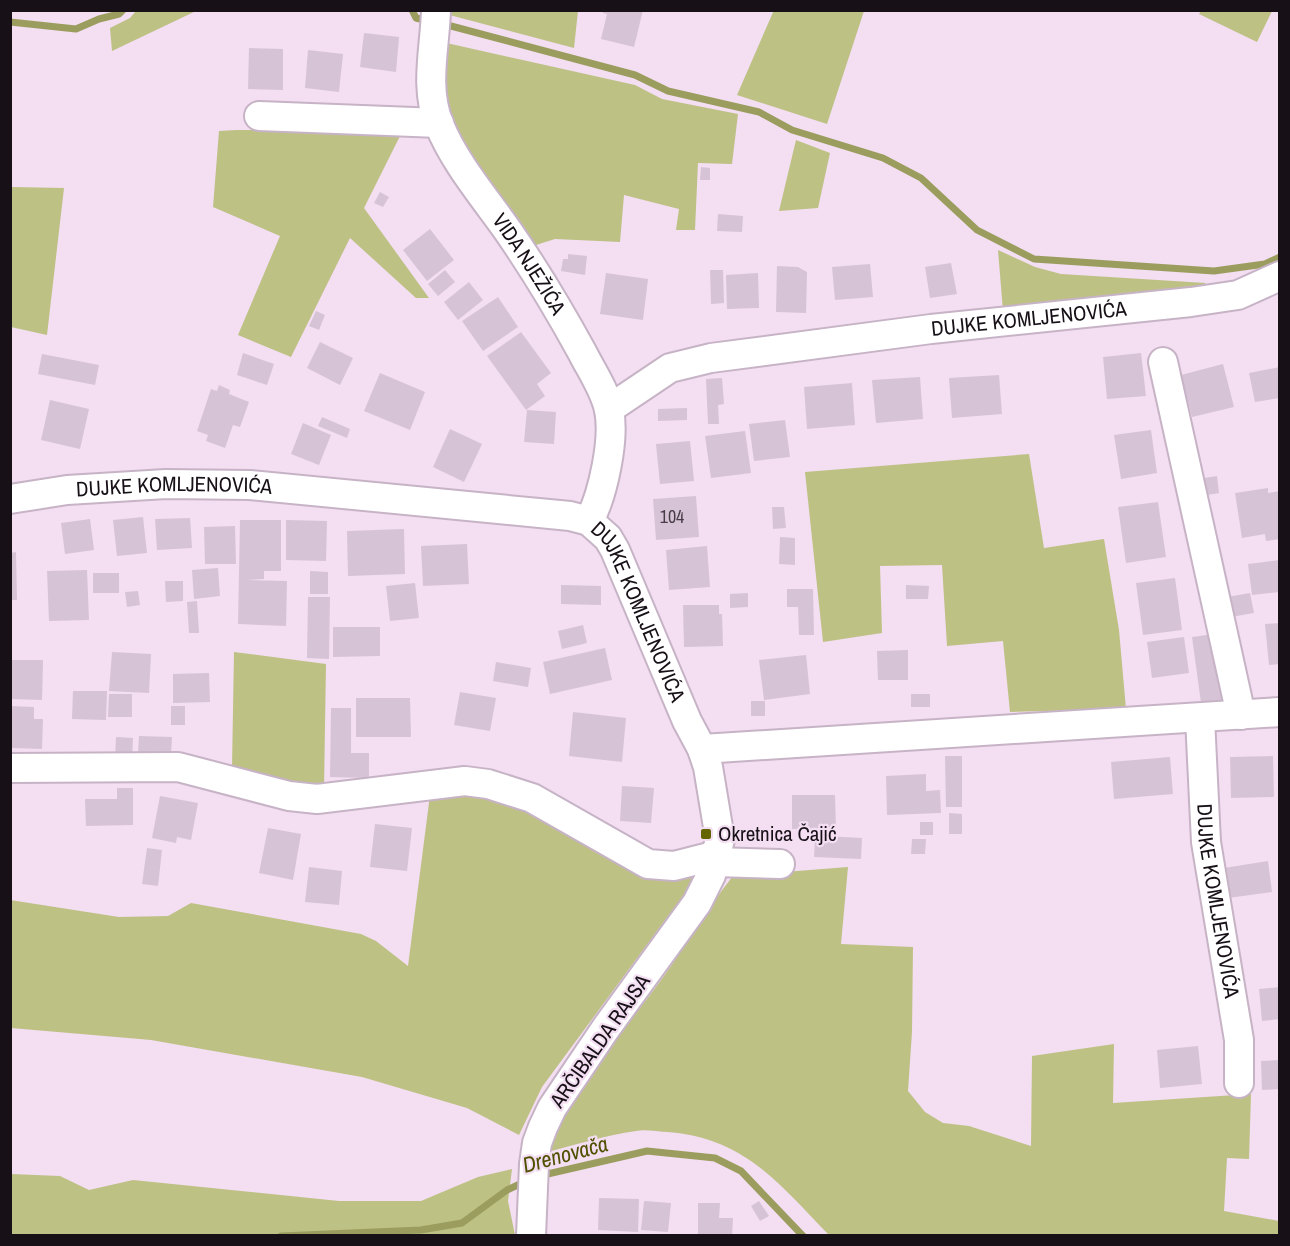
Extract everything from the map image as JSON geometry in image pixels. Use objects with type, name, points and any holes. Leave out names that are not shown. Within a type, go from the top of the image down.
[{"type":"street","name":"VIDA NJEŽIĆA","points":[[436,10],[432,98],[439,123],[450,146],[530,262],[560,312],[609,409],[608,452],[600,492],[589,521]]},
{"type":"street","points":[[259,116],[439,123]]},
{"type":"street","name":"DUJKE KOMLJENOVIĆA","points":[[609,409],[670,368],[711,358],[899,333],[1191,302],[1238,295],[1280,276]]},
{"type":"street","points":[[1163,362],[1241,715]]},
{"type":"street","name":"DUJKE KOMLJENOVIĆA","points":[[10,499],[67,490],[166,484],[250,485],[510,510],[589,521],[608,538],[615,550],[687,722],[702,749]]},
{"type":"street","points":[[702,749],[1280,712]]},
{"type":"street","name":"DUJKE KOMLJENOVIĆA","points":[[1200,718],[1210,883],[1239,1040],[1239,1083]]},
{"type":"street","name":"ARČIBALDA RAJSA","points":[[531,1236],[531,1197],[537,1143],[552,1108],[697,903],[716,859],[718,822],[702,749]]},
{"type":"street","points":[[10,768],[178,767],[289,795],[317,799],[465,781],[488,784],[532,798],[648,864],[674,866],[716,859],[780,864]]},
{"type":"green space","points":[[442,10],[578,11],[574,48],[442,13]]},
{"type":"green space","points":[[774,10],[864,11],[827,124],[737,95]]},
{"type":"green space","points":[[1201,10],[1272,11],[1257,42],[1199,14]]},
{"type":"green space","points":[[136,11],[196,11],[112,51],[110,28],[130,18]]},
{"type":"green space","points":[[442,42],[635,85],[662,99],[738,114],[732,164],[698,163],[695,230],[676,230],[679,209],[624,195],[620,242],[555,239],[536,245],[478,170],[455,129],[442,84]]},
{"type":"green space","points":[[403,130],[364,208],[429,298],[416,298],[350,238],[291,357],[238,335],[280,236],[213,207],[219,131]]},
{"type":"green space","points":[[796,140],[830,153],[818,208],[779,211]]},
{"type":"green space","points":[[11,187],[64,188],[47,335],[11,327]]},
{"type":"green space","points":[[998,250],[1035,267],[1061,274],[1206,283],[1193,292],[1003,311]]},
{"type":"green space","points":[[1029,454],[1044,548],[1104,539],[1119,630],[1126,709],[1010,712],[1003,641],[947,646],[942,565],[880,566],[882,633],[823,642],[805,472]]},
{"type":"green space","points":[[234,652],[326,664],[324,789],[301,789],[232,768]]},
{"type":"green space","points":[[430,795],[487,795],[693,873],[694,881],[542,1087],[519,1135],[467,1108],[362,1077],[151,1040],[11,1028],[10,900],[119,917],[168,916],[191,903],[361,934],[376,941],[408,966]]},
{"type":"green space","points":[[848,867],[841,944],[913,947],[912,1032],[908,1091],[925,1112],[943,1123],[969,1126],[1031,1146],[1032,1056],[1114,1044],[1113,1103],[1251,1094],[1249,1159],[1227,1158],[1224,1211],[1279,1221],[1279,1235],[829,1235],[794,1198],[759,1167],[719,1143],[695,1136],[640,1130],[547,1152],[569,1105],[584,1082],[666,973],[733,876]]},
{"type":"green space","points":[[512,1169],[508,1201],[515,1235],[11,1235],[11,1174],[60,1176],[89,1190],[133,1180],[339,1201],[421,1201],[478,1177]]},
{"type":"building","points":[[603,10],[643,10],[634,47],[601,39],[607,14],[603,13]]},
{"type":"building","points":[[364,33],[399,37],[396,72],[360,67]]},
{"type":"building","points":[[249,48],[283,49],[283,90],[248,89]]},
{"type":"building","points":[[308,50],[343,54],[339,92],[305,88]]},
{"type":"building","points":[[701,167],[710,168],[710,180],[700,180]]},
{"type":"building","points":[[380,192],[389,197],[383,207],[374,203]]},
{"type":"building","points":[[718,214],[743,216],[742,232],[717,231]]},
{"type":"building","points":[[430,229],[454,260],[427,281],[403,250]]},
{"type":"building","points":[[568,254],[587,256],[585,275],[561,271],[563,259],[568,259]]},
{"type":"building","points":[[951,263],[957,294],[930,298],[925,267]]},
{"type":"building","points":[[870,264],[873,297],[835,300],[832,267]]},
{"type":"building","points":[[777,266],[798,267],[807,272],[806,313],[776,312]]},
{"type":"building","points":[[445,270],[455,282],[438,296],[428,284]]},
{"type":"building","points":[[710,270],[723,270],[724,303],[711,304]]},
{"type":"building","points":[[606,273],[648,279],[643,320],[600,314]]},
{"type":"building","points":[[758,273],[759,308],[727,309],[726,275]]},
{"type":"building","points":[[469,282],[483,300],[458,320],[444,302]]},
{"type":"building","points":[[498,297],[518,327],[483,351],[462,321]]},
{"type":"building","points":[[316,311],[325,315],[319,330],[309,326]]},
{"type":"building","points":[[521,332],[551,373],[537,384],[545,396],[526,410],[487,356]]},
{"type":"building","points":[[320,342],[353,358],[340,385],[307,368]]},
{"type":"building","points":[[243,353],[274,364],[267,385],[237,375]]},
{"type":"building","points":[[1141,353],[1146,396],[1107,399],[1103,357]]},
{"type":"building","points":[[42,354],[99,365],[95,385],[38,374]]},
{"type":"building","points":[[1223,364],[1234,407],[1192,417],[1181,375]]},
{"type":"building","points":[[1280,367],[1280,398],[1255,402],[1249,373]]},
{"type":"building","points":[[380,373],[425,392],[410,430],[364,411]]},
{"type":"building","points":[[999,375],[1002,414],[952,418],[949,378]]},
{"type":"building","points":[[920,377],[923,419],[876,423],[872,380]]},
{"type":"building","points":[[722,378],[724,404],[718,405],[719,424],[708,424],[706,379]]},
{"type":"building","points":[[852,383],[855,425],[807,429],[804,387]]},
{"type":"building","points":[[219,385],[230,390],[229,394],[249,402],[240,427],[233,425],[225,448],[206,441],[208,435],[197,431],[211,389],[217,391]]},
{"type":"building","points":[[50,400],[89,409],[80,449],[41,440]]},
{"type":"building","points":[[687,408],[687,420],[658,421],[658,409]]},
{"type":"building","points":[[527,410],[556,412],[554,444],[524,442]]},
{"type":"building","points":[[322,417],[350,429],[347,438],[318,426]]},
{"type":"building","points":[[785,420],[790,457],[754,461],[749,424]]},
{"type":"building","points":[[303,423],[331,435],[319,465],[291,454]]},
{"type":"building","points":[[450,429],[482,444],[464,482],[433,467]]},
{"type":"building","points":[[1151,430],[1157,473],[1121,479],[1114,435]]},
{"type":"building","points":[[745,431],[751,473],[711,478],[705,436]]},
{"type":"building","points":[[690,441],[694,481],[660,484],[656,444]]},
{"type":"building","points":[[1217,476],[1219,493],[1201,496],[1198,479]]},
{"type":"building","points":[[1268,488],[1268,493],[1280,491],[1280,539],[1266,541],[1265,534],[1242,538],[1235,493]]},
{"type":"building","points":[[696,496],[699,537],[656,540],[653,499]]},
{"type":"building","points":[[1158,502],[1166,557],[1126,563],[1118,507]]},
{"type":"building","points":[[772,507],[784,507],[786,528],[773,529]]},
{"type":"building","points":[[143,517],[147,553],[117,556],[113,520]]},
{"type":"building","points":[[190,518],[192,548],[157,550],[155,519]]},
{"type":"building","points":[[90,519],[94,550],[65,554],[61,523]]},
{"type":"building","points":[[240,520],[281,520],[281,571],[264,571],[264,579],[246,580],[287,581],[286,626],[238,624]]},
{"type":"building","points":[[286,520],[327,521],[326,561],[286,560]]},
{"type":"building","points":[[235,526],[236,564],[205,564],[204,527]]},
{"type":"building","points":[[404,529],[405,574],[348,576],[347,531]]},
{"type":"building","points":[[780,537],[795,538],[795,565],[779,564]]},
{"type":"building","points":[[467,544],[469,584],[423,586],[421,546]]},
{"type":"building","points":[[707,546],[710,587],[669,590],[666,550]]},
{"type":"building","points":[[16,552],[17,600],[10,600],[10,553]]},
{"type":"building","points":[[1280,560],[1280,592],[1252,595],[1248,564]]},
{"type":"building","points":[[218,568],[220,596],[194,599],[192,570]]},
{"type":"building","points":[[87,570],[89,620],[49,621],[47,571]]},
{"type":"building","points":[[310,571],[328,572],[328,594],[310,594]]},
{"type":"building","points":[[93,573],[119,573],[119,593],[93,593]]},
{"type":"building","points":[[1175,578],[1182,630],[1143,635],[1136,583]]},
{"type":"building","points":[[165,581],[183,581],[183,601],[166,602]]},
{"type":"building","points":[[415,583],[419,618],[390,621],[386,586]]},
{"type":"building","points":[[561,585],[601,586],[601,605],[561,604]]},
{"type":"building","points":[[906,585],[929,586],[928,599],[906,599]]},
{"type":"building","points":[[787,589],[813,589],[814,635],[799,635],[798,607],[787,607]]},
{"type":"building","points":[[138,591],[140,605],[127,607],[125,592]]},
{"type":"building","points":[[748,593],[748,607],[730,608],[730,594]]},
{"type":"building","points":[[1250,593],[1254,613],[1231,617],[1227,597]]},
{"type":"building","points":[[308,597],[330,597],[329,659],[307,658]]},
{"type":"building","points":[[197,601],[199,633],[189,633],[187,602]]},
{"type":"building","points":[[683,605],[719,605],[719,614],[722,614],[723,646],[684,647]]},
{"type":"building","points":[[1280,623],[1280,664],[1269,665],[1265,624]]},
{"type":"building","points":[[583,625],[587,643],[562,649],[558,631]]},
{"type":"building","points":[[333,627],[380,627],[380,656],[333,657]]},
{"type":"building","points":[[1214,634],[1223,700],[1201,703],[1192,637]]},
{"type":"building","points":[[1184,637],[1189,673],[1152,678],[1147,642]]},
{"type":"building","points":[[605,648],[612,680],[550,694],[543,662]]},
{"type":"building","points":[[908,650],[908,680],[878,680],[877,651]]},
{"type":"building","points":[[112,652],[151,654],[149,693],[109,691]]},
{"type":"building","points":[[806,655],[810,694],[764,700],[759,660]]},
{"type":"building","points":[[10,660],[43,660],[42,700],[10,699]]},
{"type":"building","points":[[496,662],[531,668],[528,687],[493,681]]},
{"type":"building","points":[[209,673],[210,702],[173,703],[173,674]]},
{"type":"building","points":[[73,691],[107,691],[106,720],[72,719]]},
{"type":"building","points":[[460,692],[496,698],[490,731],[454,725]]},
{"type":"building","points":[[109,694],[132,694],[132,717],[108,717]]},
{"type":"building","points":[[911,694],[930,694],[930,707],[911,707]]},
{"type":"building","points":[[356,698],[410,698],[411,737],[356,737]]},
{"type":"building","points":[[751,701],[765,701],[765,716],[751,716]]},
{"type":"building","points":[[10,706],[34,707],[34,719],[43,719],[42,749],[10,748]]},
{"type":"building","points":[[171,706],[185,706],[185,725],[171,725]]},
{"type":"building","points":[[331,708],[351,708],[351,753],[369,753],[369,778],[330,777]]},
{"type":"building","points":[[573,712],[626,718],[622,762],[569,756]]},
{"type":"building","points":[[139,736],[172,737],[171,755],[138,754]]},
{"type":"building","points":[[116,737],[133,738],[132,759],[115,758]]},
{"type":"building","points":[[945,756],[962,756],[962,807],[946,807]]},
{"type":"building","points":[[1273,756],[1274,797],[1231,798],[1230,757]]},
{"type":"building","points":[[1170,757],[1173,794],[1114,799],[1111,762]]},
{"type":"building","points":[[926,774],[926,791],[940,790],[941,813],[887,815],[886,776]]},
{"type":"building","points":[[622,786],[654,788],[651,823],[620,821]]},
{"type":"building","points":[[117,788],[133,788],[133,825],[86,826],[85,799],[117,799]]},
{"type":"building","points":[[792,795],[835,795],[836,828],[792,829]]},
{"type":"building","points":[[160,796],[198,803],[191,840],[177,837],[176,843],[152,838]]},
{"type":"building","points":[[949,813],[962,814],[962,834],[949,834]]},
{"type":"building","points":[[920,822],[933,822],[933,835],[920,835]]},
{"type":"building","points":[[375,824],[412,828],[407,871],[370,867]]},
{"type":"building","points":[[268,828],[301,834],[293,880],[259,873]]},
{"type":"building","points":[[823,836],[862,838],[861,859],[814,857],[815,840],[822,840]]},
{"type":"building","points":[[912,839],[926,839],[925,854],[911,854]]},
{"type":"building","points":[[147,848],[162,850],[158,886],[142,884]]},
{"type":"building","points":[[1268,861],[1272,892],[1228,898],[1224,868]]},
{"type":"building","points":[[309,867],[342,871],[339,905],[305,902]]},
{"type":"building","points":[[1280,987],[1280,1019],[1262,1021],[1259,989]]},
{"type":"building","points":[[1198,1046],[1202,1084],[1160,1088],[1157,1050]]},
{"type":"building","points":[[1280,1060],[1280,1089],[1262,1090],[1261,1061]]},
{"type":"building","points":[[599,1198],[639,1199],[638,1232],[598,1230]]},
{"type":"building","points":[[644,1201],[671,1203],[668,1232],[641,1230]]},
{"type":"building","points":[[759,1201],[769,1216],[760,1221],[751,1206]]},
{"type":"building","points":[[698,1203],[720,1203],[719,1218],[733,1218],[732,1236],[698,1235]]},
{"type":"waterway","points":[[10,22],[76,29],[99,19],[119,14],[123,10]]},
{"type":"waterway","points":[[412,10],[416,18],[420,19]]},
{"type":"waterway","points":[[451,26],[635,75],[668,91],[759,112],[792,130],[883,158],[921,178],[977,230],[1034,259],[1214,271],[1265,264],[1280,257]]},
{"type":"waterway","name":"Drenovača","points":[[539,1176],[647,1151],[715,1158],[741,1171],[803,1236]]},
{"type":"waterway","name":"Drenovača","points":[[281,1236],[421,1230],[462,1223],[507,1190],[526,1181]]},
{"type":"place","name":"Okretnica Čajić","points":[[706,834]]}]
